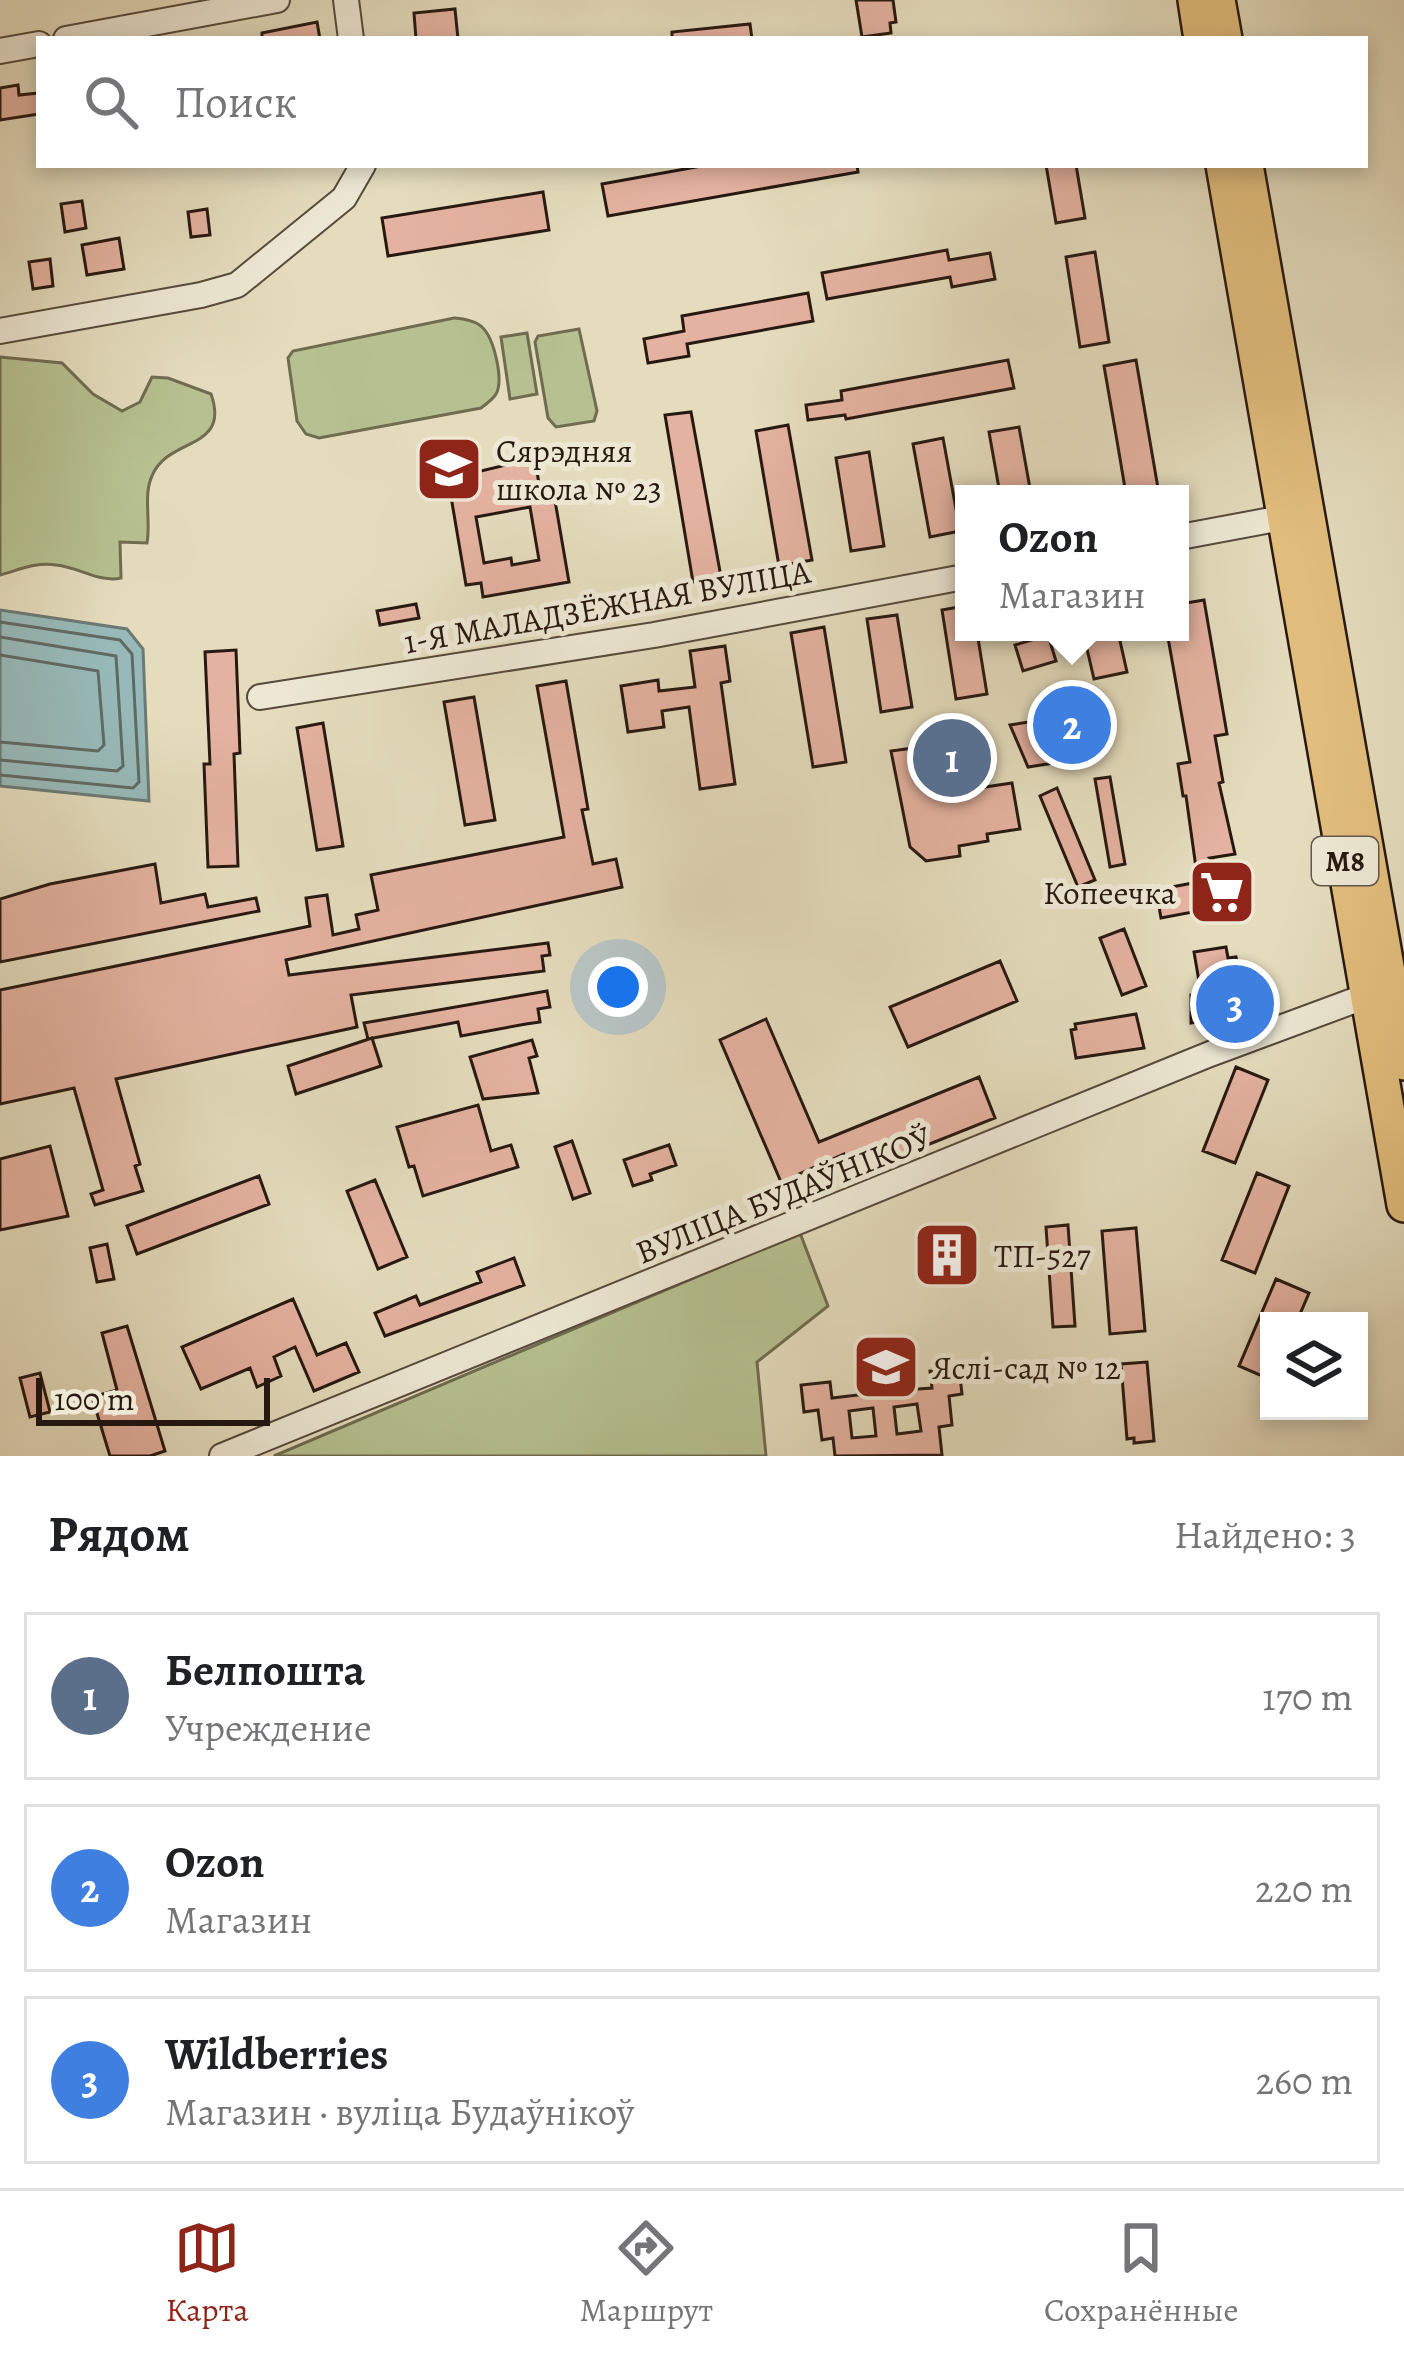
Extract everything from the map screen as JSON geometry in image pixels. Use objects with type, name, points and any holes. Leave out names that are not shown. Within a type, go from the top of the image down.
[{"type":"highway","points":[[1195,0],[1201,36]]},
{"type":"highway","points":[[1218,0],[1224,36]]},
{"type":"highway","name":"М8","points":[[1223,168],[1404,1063]]},
{"type":"highway","name":"М8","points":[[1246,168],[1294,515]]},
{"type":"highway","name":"М8","points":[[1388,987],[1404,1205]]},
{"type":"street","points":[[82,36],[277,0]]},
{"type":"street","points":[[346,0],[351,36]]},
{"type":"street","points":[[0,51],[36,45]]},
{"type":"street","points":[[0,332],[238,285],[344,198],[361,168]]},
{"type":"street","points":[[1189,535],[1294,515]]},
{"type":"street","name":"1-Я МАЛАДЗЁЖНАЯ ВУЛІЦА","points":[[260,697],[654,635],[955,579]]},
{"type":"street","name":"ВУЛІЦА БУДАЎНІКОЎ","points":[[222,1456],[1210,1054],[1388,987]]},
{"type":"green space","points":[[454,318],[482,327],[494,349],[498,388],[485,405],[319,438],[306,434],[297,421],[288,358],[293,351]]},
{"type":"green space","points":[[579,329],[597,411],[594,421],[556,427],[548,418],[535,342],[538,336]]},
{"type":"green space","points":[[527,333],[537,394],[510,399],[501,337]]},
{"type":"green space","points":[[0,357],[62,363],[93,394],[122,411],[140,402],[152,377],[211,394],[212,425],[160,463],[152,476],[147,543],[120,542],[121,578],[48,564],[0,575]]},
{"type":"green space","points":[[800,1233],[828,1306],[757,1362],[766,1456],[274,1456]]},
{"type":"water","points":[[0,610],[127,629],[143,649],[149,801],[0,786]]},
{"type":"building","points":[[856,0],[893,0],[896,22],[890,23],[891,33],[862,36]]},
{"type":"building","points":[[455,9],[458,36],[416,36],[414,13]]},
{"type":"building","points":[[317,22],[319,36],[262,36]]},
{"type":"building","points":[[750,24],[752,36],[672,36],[672,32]]},
{"type":"building","points":[[18,85],[19,95],[36,93],[36,114],[0,120],[0,88]]},
{"type":"building","points":[[690,168],[857,168],[858,172],[608,216],[602,184]]},
{"type":"building","points":[[1047,168],[1077,168],[1085,218],[1056,223]]},
{"type":"building","points":[[543,192],[549,230],[388,256],[382,218]]},
{"type":"building","points":[[82,201],[86,228],[65,232],[61,204]]},
{"type":"building","points":[[207,209],[210,235],[191,237],[188,212]]},
{"type":"building","points":[[119,238],[124,269],[87,275],[82,245]]},
{"type":"building","points":[[947,250],[949,260],[990,253],[995,279],[952,287],[950,277],[827,299],[822,273]]},
{"type":"building","points":[[1095,252],[1109,342],[1080,347],[1066,257]]},
{"type":"building","points":[[50,259],[53,286],[33,289],[29,262]]},
{"type":"building","points":[[808,293],[813,321],[687,344],[689,356],[648,363],[644,339],[684,331],[682,316]]},
{"type":"building","points":[[1008,360],[1014,388],[846,419],[845,415],[808,420],[806,405],[842,400],[841,391]]},
{"type":"building","points":[[1136,360],[1157,485],[1124,485],[1104,366]]},
{"type":"building","points":[[691,412],[721,577],[693,582],[665,415]]},
{"type":"building","points":[[788,425],[812,560],[779,566],[756,431]]},
{"type":"building","points":[[1019,427],[1029,485],[998,485],[989,432]]},
{"type":"building","points":[[943,438],[955,532],[930,537],[913,444]]},
{"type":"building","points":[[869,452],[884,546],[851,551],[836,458]]},
{"type":"building","points":[[535,458],[540,491],[553,489],[569,582],[483,597],[481,583],[466,585],[448,479]],"holes":[[[530,507],[539,560],[484,563],[476,517]]]},
{"type":"building","points":[[1204,600],[1227,734],[1215,736],[1223,782],[1219,783],[1235,854],[1210,858],[1235,879],[1238,910],[1217,918],[1208,909],[1161,918],[1156,890],[1198,882],[1178,764],[1190,762],[1169,641],[1189,641],[1189,602]]},
{"type":"building","points":[[416,604],[419,618],[380,625],[377,611]]},
{"type":"building","points":[[955,608],[955,641],[978,641],[987,694],[956,699],[942,610]]},
{"type":"building","points":[[897,615],[912,707],[881,712],[867,619]]},
{"type":"building","points":[[824,627],[846,762],[813,767],[791,633]]},
{"type":"building","points":[[1050,641],[1056,661],[1023,671],[1015,645]]},
{"type":"building","points":[[1085,641],[1120,641],[1127,672],[1094,679]]},
{"type":"building","points":[[725,646],[730,681],[721,683],[735,784],[700,789],[689,707],[662,711],[664,727],[628,732],[621,686],[658,680],[659,691],[695,687],[690,651]]},
{"type":"building","points":[[236,650],[238,866],[208,867],[205,652]]},
{"type":"building","points":[[566,681],[593,864],[616,859],[622,887],[286,960],[289,975],[548,943],[550,955],[542,956],[544,971],[351,995],[357,1027],[116,1079],[143,1191],[95,1205],[91,1194],[103,1190],[74,1088],[0,1104],[0,990],[310,926],[306,898],[327,895],[333,935],[359,929],[356,915],[378,910],[371,875],[564,837],[537,686]]},
{"type":"building","points":[[474,697],[495,820],[465,825],[444,702]]},
{"type":"building","points":[[1079,714],[1086,758],[1028,767],[1010,725]]},
{"type":"building","points":[[323,723],[343,846],[317,850],[297,728]]},
{"type":"building","points":[[958,742],[965,790],[1012,783],[1020,829],[987,834],[988,841],[959,846],[960,856],[926,861],[910,847],[891,751]]},
{"type":"building","points":[[1110,777],[1125,864],[1110,867],[1095,779]]},
{"type":"building","points":[[1057,788],[1095,880],[1078,887],[1040,796]]},
{"type":"building","points":[[155,864],[161,903],[205,894],[208,907],[256,898],[259,911],[0,962],[0,899],[50,884]]},
{"type":"building","points":[[1124,929],[1146,986],[1122,995],[1100,938]]},
{"type":"building","points":[[1226,947],[1228,958],[1236,957],[1246,1014],[1191,1023],[1191,995],[1201,993],[1194,952]]},
{"type":"building","points":[[1000,961],[1017,1001],[908,1047],[890,1007]]},
{"type":"building","points":[[547,991],[550,1007],[538,1009],[540,1022],[461,1036],[458,1022],[368,1039],[364,1023]]},
{"type":"building","points":[[1136,1014],[1144,1048],[1076,1058],[1071,1030],[1076,1029],[1075,1024]]},
{"type":"building","points":[[766,1019],[819,1142],[979,1077],[995,1118],[852,1175],[844,1154],[781,1182],[720,1040]]},
{"type":"building","points":[[372,1038],[381,1066],[296,1094],[288,1066]]},
{"type":"building","points":[[532,1040],[537,1056],[529,1058],[538,1093],[483,1099],[470,1057]]},
{"type":"building","points":[[1236,1067],[1268,1080],[1235,1163],[1203,1151]]},
{"type":"building","points":[[478,1105],[491,1151],[511,1145],[518,1167],[423,1196],[397,1127]]},
{"type":"building","points":[[572,1141],[590,1193],[573,1199],[555,1147]]},
{"type":"building","points":[[669,1145],[676,1165],[633,1186],[624,1160]]},
{"type":"building","points":[[50,1146],[68,1216],[0,1230],[0,1159]]},
{"type":"building","points":[[1257,1173],[1289,1186],[1255,1273],[1222,1260]]},
{"type":"building","points":[[259,1176],[269,1204],[137,1254],[127,1226]]},
{"type":"building","points":[[375,1180],[407,1257],[378,1269],[347,1191]]},
{"type":"building","points":[[1068,1225],[1075,1326],[1053,1327],[1046,1227]]},
{"type":"building","points":[[1136,1228],[1145,1331],[1110,1334],[1102,1231]]},
{"type":"building","points":[[107,1244],[114,1279],[97,1282],[90,1248]]},
{"type":"building","points":[[514,1258],[524,1285],[385,1336],[375,1313],[416,1296],[420,1305],[481,1282],[477,1272]]},
{"type":"building","points":[[1276,1279],[1309,1293],[1301,1312],[1262,1312]]},
{"type":"building","points":[[293,1299],[317,1355],[346,1343],[359,1372],[314,1391],[295,1347],[274,1357],[281,1376],[257,1387],[250,1368],[201,1389],[182,1347]]},
{"type":"building","points":[[1260,1317],[1260,1375],[1239,1366]]},
{"type":"building","points":[[127,1326],[165,1451],[150,1456],[110,1456],[92,1397],[117,1390],[102,1333]]},
{"type":"building","points":[[1147,1362],[1154,1441],[1134,1443],[1134,1438],[1127,1439],[1121,1364]]},
{"type":"building","points":[[959,1368],[962,1394],[949,1396],[952,1425],[939,1427],[942,1455],[835,1456],[833,1438],[822,1440],[818,1410],[804,1412],[801,1385],[830,1382],[832,1398],[858,1395],[856,1379],[903,1374],[905,1390],[932,1388],[930,1371]],"holes":[[[917,1404],[921,1431],[897,1434],[894,1407]],[[873,1408],[876,1436],[852,1438],[849,1411]]]},
{"type":"building","points":[[40,1373],[50,1412],[30,1417],[20,1378]]},
{"type":"place","name":"Сярэдняя школа № 23","points":[[449,469]]},
{"type":"place","name":"Ozon","points":[[1072,725]]},
{"type":"place","name":"Белпошта","points":[[952,758]]},
{"type":"place","name":"Копеечка","points":[[1222,892]]},
{"type":"place","name":"Wildberries","points":[[1235,1004]]},
{"type":"place","name":"ТП-527","points":[[947,1255]]},
{"type":"place","name":"Яслі-сад № 12","points":[[886,1367]]}]
